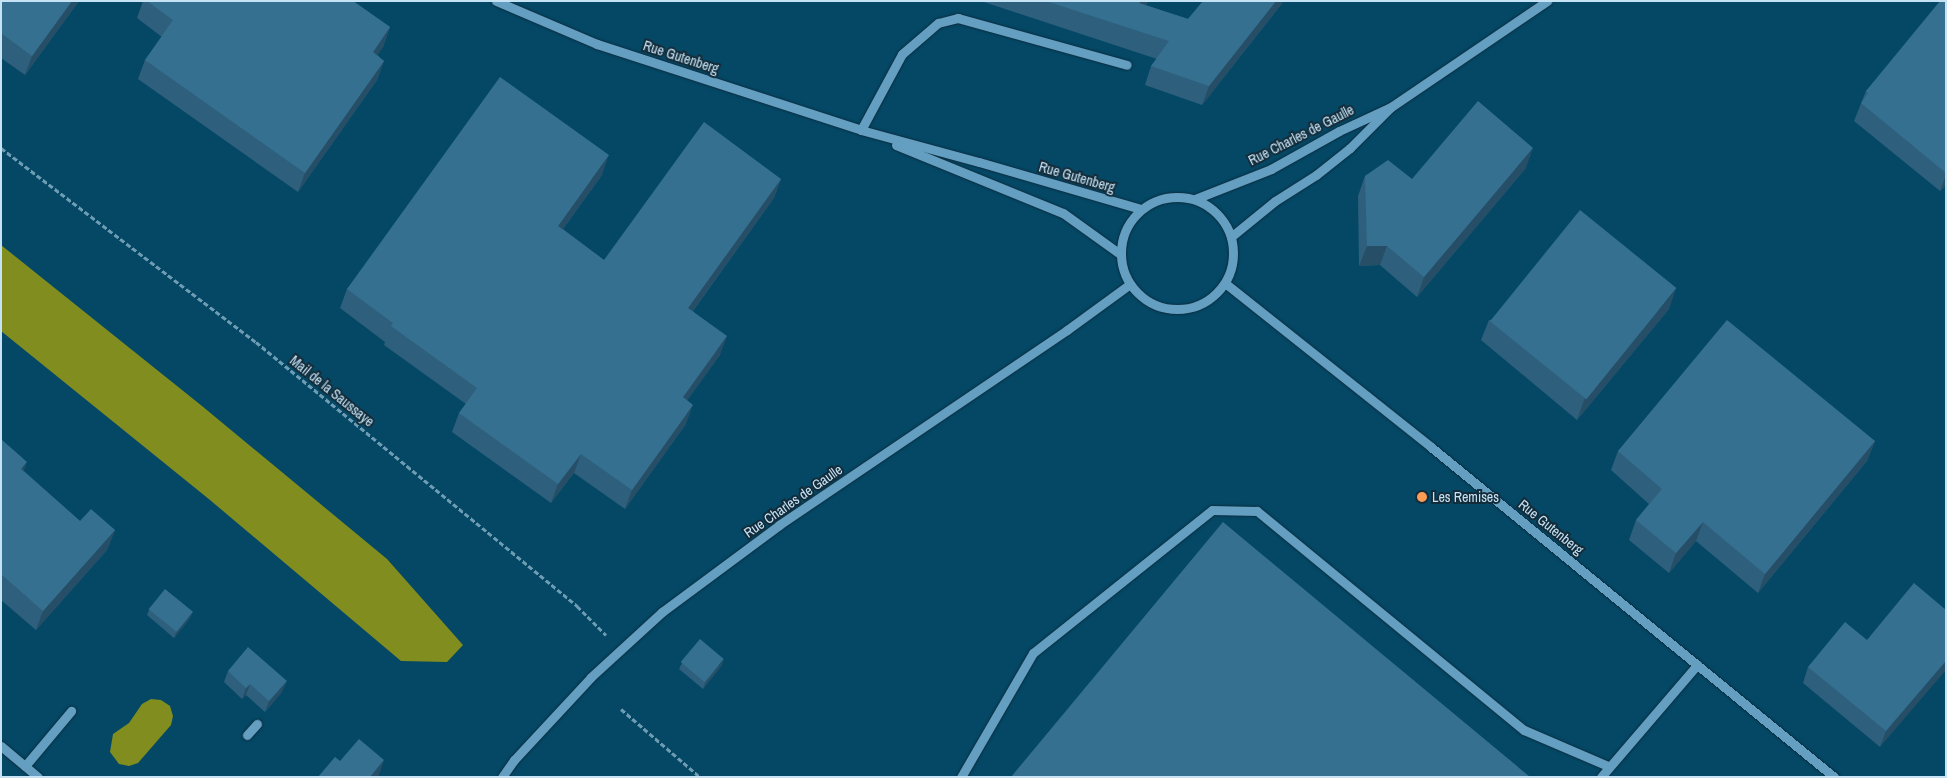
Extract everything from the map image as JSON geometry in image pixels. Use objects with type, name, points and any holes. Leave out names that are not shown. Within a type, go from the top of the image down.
[{"type":"street","name":"Rue Gutenberg","points":[[496,1],[597,44],[861,130],[979,162],[1141,210]]},
{"type":"street","name":"Rue Charles de Gaulle","points":[[1195,200],[1270,169],[1339,131],[1391,107],[1547,1]]},
{"type":"street","points":[[861,130],[902,54],[938,23],[958,18],[1127,65]]},
{"type":"street","name":"Rue Charles de Gaulle","points":[[1232,236],[1275,202],[1316,175],[1350,148],[1391,107]]},
{"type":"street","name":"Rue Gutenberg","points":[[861,130],[1063,212],[1120,254]]},
{"type":"street","points":[[1176,196],[1195,200],[1212,208],[1225,222],[1232,236],[1234,252],[1232,268],[1225,282],[1213,297],[1197,306],[1182,309],[1160,307],[1143,298],[1130,284],[1123,270],[1120,254],[1122,238],[1128,224],[1141,210],[1158,200],[1176,196]]},
{"type":"street","name":"Rue Gutenberg","points":[[1225,282],[1834,777]]},
{"type":"street","name":"Rue Charles de Gaulle","points":[[502,777],[514,760],[591,677],[662,612],[779,525],[1067,330],[1130,284]]},
{"type":"street","points":[[961,777],[1033,654],[1212,510],[1257,511],[1524,730],[1608,766]]},
{"type":"street","points":[[1600,777],[1697,665]]},
{"type":"street","points":[[25,766],[70,711]]},
{"type":"street","points":[[247,735],[257,724]]},
{"type":"street","points":[[1,746],[38,777]]},
{"type":"path","name":"Mail de la Saussaye","points":[[1,148],[256,342],[577,606],[608,636],[602,642]]},
{"type":"path","points":[[621,709],[700,777]]},
{"type":"shaded area","points":[[1,245],[202,406],[387,559],[463,645],[447,662],[401,661],[210,500],[1,331]]},
{"type":"shaded area","points":[[151,699],[161,700],[170,706],[173,716],[171,725],[138,763],[129,766],[119,764],[110,752],[113,734],[129,723],[142,704]]},
{"type":"building","points":[[1,1],[72,1],[32,56],[1,33]]},
{"type":"building","points":[[147,1],[353,1],[390,27],[373,52],[384,61],[305,173],[145,60],[173,20]]},
{"type":"building","points":[[1046,1],[1141,1],[1139,3],[1188,19],[1203,1],[1276,1],[1209,86],[1151,66],[1169,41]]},
{"type":"building","points":[[1940,1],[1946,1],[1946,173],[1861,103],[1868,93],[1866,91]]},
{"type":"building","points":[[500,77],[609,155],[558,226],[604,260],[704,122],[781,179],[688,308],[727,336],[683,397],[693,405],[632,490],[581,454],[558,484],[459,413],[477,388],[391,326],[393,323],[347,289]]},
{"type":"building","points":[[1478,101],[1533,148],[1424,277],[1387,246],[1367,246],[1365,176],[1388,160],[1412,179]]},
{"type":"building","points":[[1580,210],[1676,288],[1586,399],[1490,321]]},
{"type":"building","points":[[1727,320],[1875,441],[1765,574],[1703,522],[1676,553],[1636,520],[1662,489],[1618,451]]},
{"type":"building","points":[[1,439],[27,462],[21,469],[80,521],[91,509],[115,530],[43,611],[1,574]]},
{"type":"building","points":[[1223,522],[1530,777],[1011,777]]},
{"type":"building","points":[[1914,583],[1946,610],[1946,661],[1886,731],[1808,667],[1845,622],[1867,640]]},
{"type":"building","points":[[165,589],[193,612],[177,632],[149,609]]},
{"type":"building","points":[[700,639],[724,659],[704,682],[681,662]]},
{"type":"building","points":[[248,647],[287,681],[269,701],[250,684],[246,688],[228,671]]},
{"type":"building","points":[[359,739],[384,760],[370,777],[318,777],[335,757],[340,761]]},
{"type":"place","name":"Les Remises","points":[[1422,497]]}]
